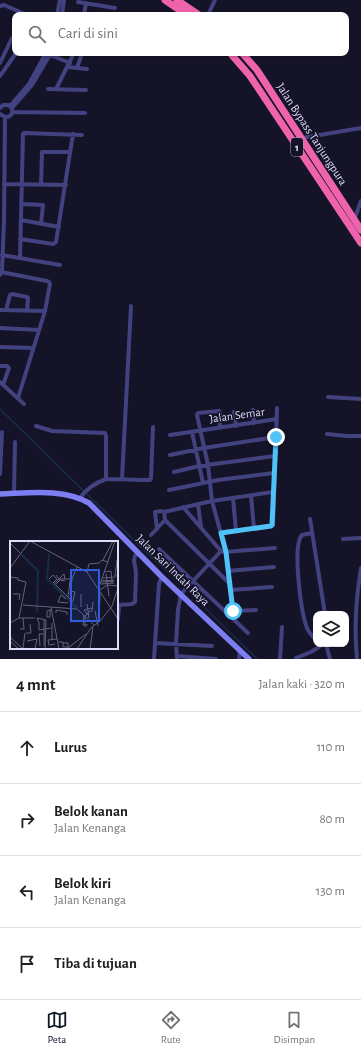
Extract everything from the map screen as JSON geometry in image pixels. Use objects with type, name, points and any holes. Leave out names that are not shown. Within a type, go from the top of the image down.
[{"type":"highway","points":[[165,0],[181,12]]},
{"type":"highway","points":[[178,0],[195,12]]},
{"type":"highway","name":"Jalan Bypass Tanjungpura","points":[[233,56],[250,76],[361,243]]},
{"type":"highway","name":"Jalan Bypass Tanjungpura","points":[[245,56],[257,70],[361,230]]},
{"type":"street","points":[[58,12],[60,0]]},
{"type":"street","points":[[59,12],[64,0]]},
{"type":"street","points":[[210,12],[216,0]]},
{"type":"street","points":[[78,2],[115,8]]},
{"type":"street","points":[[84,12],[86,3]]},
{"type":"street","points":[[0,6],[4,5],[20,12]]},
{"type":"street","points":[[0,63],[12,38]]},
{"type":"street","points":[[1,74],[14,56]]},
{"type":"street","points":[[5,117],[9,117],[11,109],[47,56]]},
{"type":"street","points":[[52,56],[77,68],[87,68]]},
{"type":"street","points":[[56,89],[73,56]]},
{"type":"street","points":[[77,68],[81,56]]},
{"type":"street","points":[[48,89],[86,90]]},
{"type":"street","points":[[0,108],[6,104],[11,109],[85,113]]},
{"type":"street","points":[[0,114],[5,117]]},
{"type":"street","points":[[5,117],[2,169],[4,184],[1,274],[50,282],[45,311],[18,398]]},
{"type":"street","points":[[302,138],[361,128]]},
{"type":"street","points":[[20,258],[24,134],[82,135]]},
{"type":"street","points":[[20,239],[55,244],[66,185],[73,134]]},
{"type":"street","points":[[41,185],[42,152],[70,152]]},
{"type":"street","points":[[4,184],[66,185]]},
{"type":"street","points":[[354,220],[361,201]]},
{"type":"street","points":[[22,204],[43,205],[41,224]]},
{"type":"street","points":[[22,220],[59,227]]},
{"type":"street","points":[[2,256],[60,265]]},
{"type":"street","points":[[6,310],[10,295],[12,294],[28,297],[27,311]]},
{"type":"street","points":[[122,479],[131,306]]},
{"type":"street","points":[[0,310],[45,311]]},
{"type":"street","points":[[0,328],[39,330]]},
{"type":"street","points":[[0,347],[33,348]]},
{"type":"street","points":[[0,366],[7,366],[9,368],[2,384],[24,404]]},
{"type":"street","points":[[328,397],[361,399]]},
{"type":"street","points":[[221,533],[272,525],[277,408]]},
{"type":"street","points":[[252,410],[254,423]]},
{"type":"street","points":[[220,427],[219,411],[199,413],[197,415],[208,465],[212,501],[221,533],[235,620]]},
{"type":"street","points":[[234,412],[236,426]]},
{"type":"street","name":"Jalan Semar","points":[[170,434],[236,426],[277,419]]},
{"type":"street","points":[[36,426],[52,431],[105,433],[106,479]]},
{"type":"street","points":[[0,494],[50,493],[81,496],[87,489],[106,479],[150,480],[153,427]]},
{"type":"street","points":[[0,474],[2,432]]},
{"type":"street","points":[[192,432],[203,483]]},
{"type":"street","points":[[327,434],[361,436]]},
{"type":"street","points":[[170,455],[204,448],[276,437]]},
{"type":"street","points":[[14,493],[15,442]]},
{"type":"street","points":[[174,472],[199,466],[275,456]]},
{"type":"street","points":[[169,490],[274,472]]},
{"type":"street","points":[[157,529],[155,512],[164,512],[212,501],[274,492]]},
{"type":"street","points":[[252,495],[254,529]]},
{"type":"street","name":"Jalan Sari Indah Raya","points":[[81,496],[162,577],[182,593],[249,659]]},
{"type":"street","points":[[232,498],[236,531]]},
{"type":"street","points":[[198,504],[201,527]]},
{"type":"street","points":[[183,508],[224,552]]},
{"type":"street","points":[[164,512],[165,520],[229,584]]},
{"type":"street","points":[[310,519],[325,611]]},
{"type":"street","points":[[151,534],[165,520]]},
{"type":"street","points":[[312,534],[302,535],[300,538],[298,549],[298,569],[299,590],[306,626],[313,637]]},
{"type":"street","points":[[343,539],[361,538]]},
{"type":"street","points":[[159,548],[192,584],[235,620],[248,633]]},
{"type":"street","points":[[216,659],[177,658],[176,643],[179,605],[182,593],[224,552],[275,548]]},
{"type":"street","points":[[118,619],[119,605],[132,604],[135,602],[136,568],[134,560],[138,552]]},
{"type":"street","points":[[228,571],[274,567]]},
{"type":"street","points":[[357,659],[356,623],[361,569]]},
{"type":"street","points":[[154,659],[159,584],[162,577]]},
{"type":"street","points":[[230,590],[272,587]]},
{"type":"street","points":[[233,611],[256,610]]},
{"type":"street","points":[[280,659],[282,627]]},
{"type":"street","points":[[156,643],[212,646]]},
{"type":"street","points":[[296,658],[320,647]]},
{"type":"street","points":[[325,647],[329,652],[330,659]]},
{"type":"street","points":[[240,650],[240,659]]},
{"type":"waterway","points":[[0,409],[145,551],[192,594],[257,659]]},
{"type":"route","points":[[233,611],[226,552],[221,533],[272,525],[276,437]]}]
